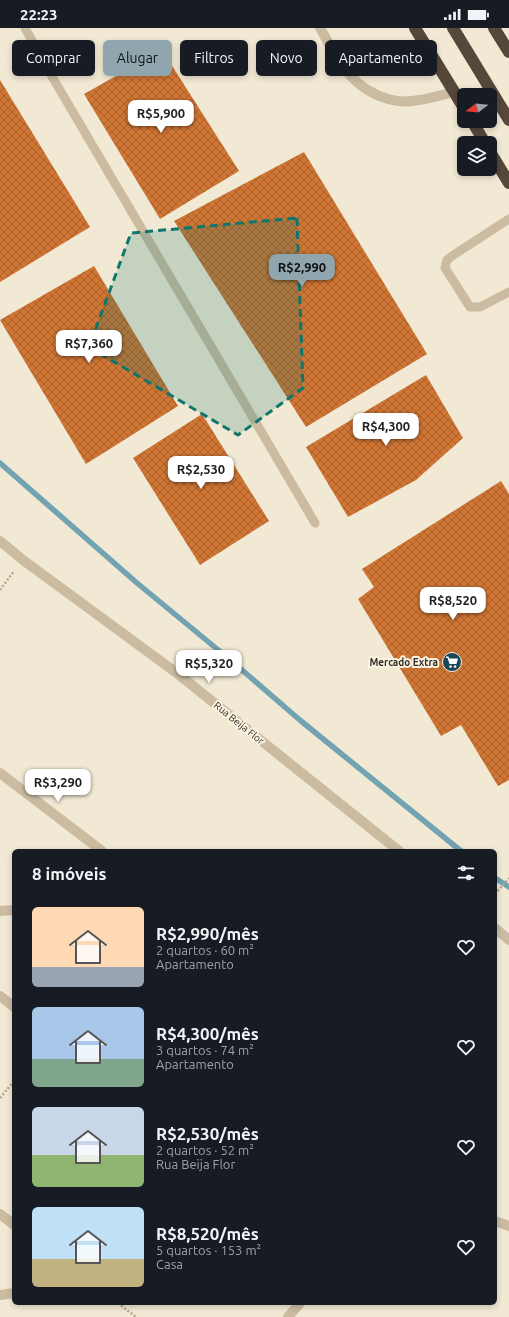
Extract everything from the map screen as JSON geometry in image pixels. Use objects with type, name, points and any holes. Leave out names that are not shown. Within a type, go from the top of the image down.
[{"type":"highway","points":[[415,28],[457,97]]},
{"type":"highway","points":[[453,28],[509,120]]},
{"type":"highway","points":[[494,28],[509,52]]},
{"type":"highway","points":[[497,163],[509,183]]},
{"type":"street","points":[[320,28],[342,65],[359,85],[375,95],[394,100],[411,102],[454,92]]},
{"type":"street","name":"Rua Beija Flor","points":[[0,541],[22,560],[178,674],[397,849]]},
{"type":"street","points":[[0,773],[99,849]]},
{"type":"street","points":[[0,911],[12,910]]},
{"type":"street","points":[[497,930],[509,940]]},
{"type":"street","points":[[0,996],[12,1005]]},
{"type":"street","points":[[0,1214],[12,1223]]},
{"type":"street","points":[[497,1222],[509,1226]]},
{"type":"street","points":[[0,1295],[12,1293]]},
{"type":"street","points":[[288,1317],[298,1305]]},
{"type":"lane","points":[[25,28],[54,80],[315,523]]},
{"type":"lane","points":[[509,219],[452,256],[447,260],[445,268],[470,307],[480,307],[509,292]]},
{"type":"path","points":[[0,590],[22,560]]},
{"type":"path","points":[[497,892],[509,878]]},
{"type":"path","points":[[0,1098],[12,1083]]},
{"type":"path","points":[[121,1305],[136,1317]]},
{"type":"highlighted area","points":[[297,218],[303,388],[238,435],[89,347],[131,233]]},
{"type":"building","points":[[172,66],[239,171],[160,219],[84,94],[116,76],[172,76]]},
{"type":"building","points":[[0,80],[90,227],[0,282]]},
{"type":"building","points":[[304,152],[427,354],[306,427],[174,221]]},
{"type":"building","points":[[94,266],[178,406],[86,464],[0,320]]},
{"type":"building","points":[[426,375],[463,438],[416,480],[348,517],[306,447]]},
{"type":"building","points":[[202,414],[269,521],[200,565],[133,458]]},
{"type":"building","name":"Mercado Extra","points":[[501,481],[509,494],[509,780],[498,786],[461,725],[441,736],[358,599],[374,587],[362,569]]},
{"type":"waterway","points":[[0,463],[137,583],[234,663],[301,721],[459,849]]},
{"type":"waterway","points":[[497,879],[509,887]]},
{"type":"place","name":"Mercado Extra","points":[[452,662]]}]
